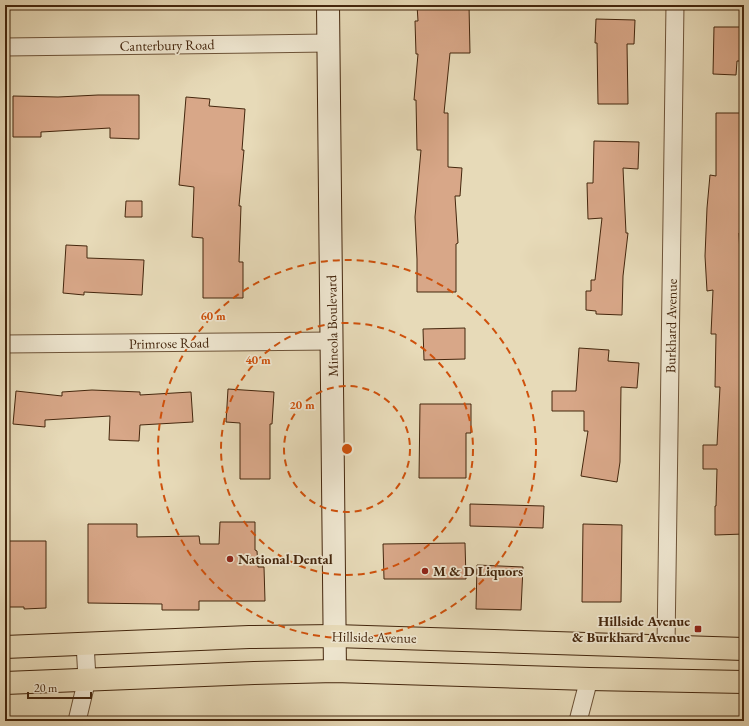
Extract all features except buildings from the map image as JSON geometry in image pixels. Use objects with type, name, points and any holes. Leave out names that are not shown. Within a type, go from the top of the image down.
[{"type":"main road","name":"Mineola Boulevard","points":[[328,5],[335,671]]},
{"type":"main road","name":"Hillside Avenue","points":[[5,647],[249,637],[335,636],[744,649]]},
{"type":"main road","points":[[5,683],[335,671],[744,682]]},
{"type":"street","name":"Burkhard Avenue","points":[[666,646],[675,5]]},
{"type":"street","name":"Canterbury Road","points":[[5,47],[328,43]]},
{"type":"street","name":"Primrose Road","points":[[5,344],[332,341]]},
{"type":"street","points":[[77,721],[87,679],[85,643]]},
{"type":"street","points":[[578,721],[589,679]]},
{"type":"place","name":"National Dental","points":[[230,559]]},
{"type":"place","name":"M & D Liquors","points":[[425,571]]},
{"type":"place","name":"Hillside Avenue & Burkhard Avenue","points":[[698,629]]}]
